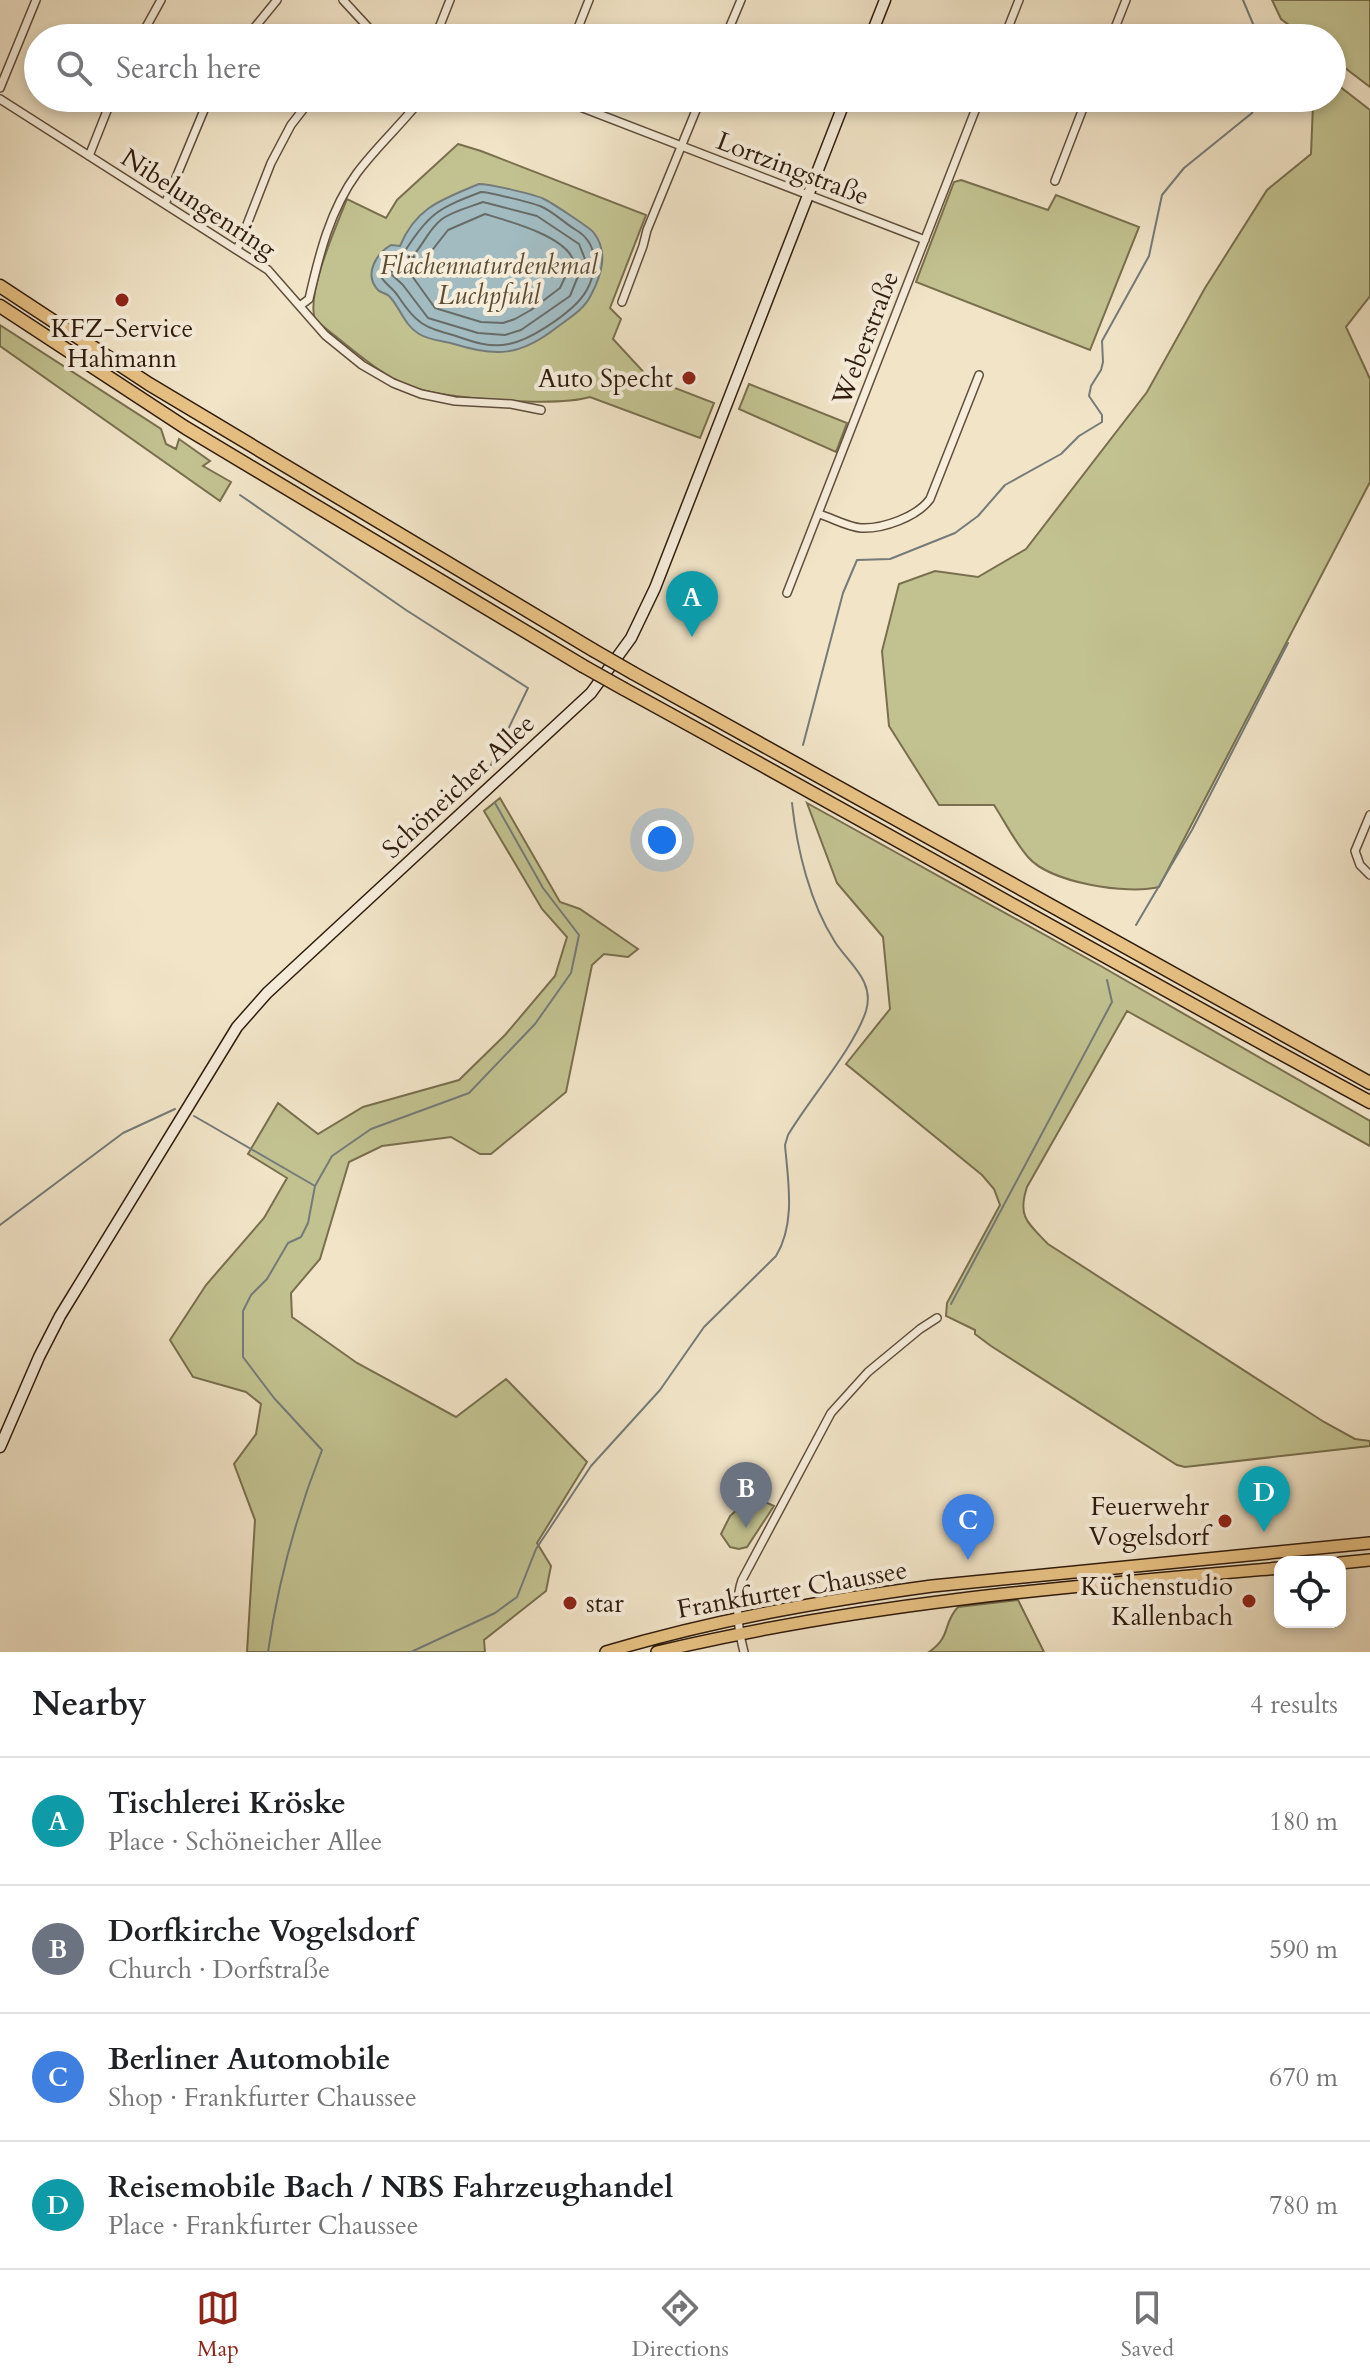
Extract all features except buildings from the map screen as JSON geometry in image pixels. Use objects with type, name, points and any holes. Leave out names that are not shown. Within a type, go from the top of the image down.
[{"type":"highway","points":[[0,286],[149,384],[593,650],[1370,1083]]},
{"type":"highway","points":[[0,306],[186,428],[583,666],[830,801],[1164,991],[1370,1102]]},
{"type":"main road","name":"Frankfurter Chaussee","points":[[606,1652],[738,1618],[932,1586],[1370,1543]]},
{"type":"main road","points":[[1346,1562],[1370,1560]]},
{"type":"main road","name":"Frankfurter Chaussee","points":[[657,1652],[861,1611],[951,1599],[1274,1569]]},
{"type":"street","points":[[26,24],[36,0]]},
{"type":"street","points":[[148,24],[161,0]]},
{"type":"street","points":[[257,24],[277,0]]},
{"type":"street","points":[[343,0],[363,24]]},
{"type":"street","points":[[441,24],[450,0]]},
{"type":"street","points":[[580,24],[589,0]]},
{"type":"street","points":[[731,24],[741,0]]},
{"type":"street","points":[[876,24],[885,0]]},
{"type":"street","points":[[1010,24],[1019,0]]},
{"type":"street","points":[[1117,24],[1126,0]]},
{"type":"street","points":[[0,88],[24,29]]},
{"type":"street","name":"Nibelungenring","points":[[0,99],[275,275],[325,335],[344,352],[393,383],[441,399],[511,404],[541,410]]},
{"type":"street","points":[[89,156],[106,112]]},
{"type":"street","points":[[165,204],[203,112]]},
{"type":"street","points":[[237,250],[271,163],[301,112]]},
{"type":"street","points":[[301,305],[309,299],[324,239],[348,187],[410,112]]},
{"type":"street","name":"Lortzingstraße","points":[[593,112],[925,240]]},
{"type":"street","points":[[622,302],[647,230],[695,112]]},
{"type":"street","name":"Schöneicher Allee","points":[[0,1447],[56,1324],[237,1027],[267,993],[591,693],[620,656],[655,588],[840,112]]},
{"type":"street","name":"Weberstraße","points":[[787,593],[975,112]]},
{"type":"street","points":[[1055,181],[1082,112]]},
{"type":"street","points":[[819,514],[863,528],[907,518],[924,507],[930,499],[979,375]]},
{"type":"street","points":[[1370,815],[1355,851],[1360,865],[1370,875]]},
{"type":"street","points":[[740,1633],[738,1591],[742,1580],[831,1413],[868,1372],[937,1318]]},
{"type":"street","name":"Frankfurter Chaussee","points":[[740,1633],[744,1652]]},
{"type":"green space","points":[[1272,0],[1370,0],[1370,87],[1346,69],[1346,24],[1288,24],[1281,19]]},
{"type":"green space","points":[[1346,91],[1370,110],[1370,296],[1346,327],[1370,379],[1370,482],[1159,887],[1110,888],[1053,874],[1028,857],[994,805],[939,805],[889,726],[882,651],[899,584],[935,571],[978,577],[1026,549],[1147,392],[1205,288],[1267,190],[1311,154],[1313,112],[1346,112]]},
{"type":"green space","name":"Flächennaturdenkmal Luchpfuhl","points":[[458,144],[646,215],[610,308],[621,319],[613,339],[649,378],[714,403],[700,438],[590,397],[553,401],[501,400],[449,395],[412,387],[374,366],[315,320],[313,308],[318,277],[347,199],[386,218],[397,200]]},
{"type":"green space","points":[[961,180],[1048,210],[1056,195],[1139,227],[1090,350],[916,282],[954,182]]},
{"type":"green space","points":[[0,325],[161,429],[166,444],[176,449],[179,439],[210,461],[203,466],[231,482],[220,501],[0,346]]},
{"type":"green space","points":[[749,384],[847,423],[836,452],[739,409]]},
{"type":"green space","points":[[500,798],[560,902],[580,909],[638,949],[628,957],[604,954],[592,965],[566,1092],[491,1154],[480,1154],[451,1137],[382,1146],[349,1162],[320,1259],[291,1293],[292,1317],[357,1363],[456,1417],[506,1379],[587,1462],[537,1543],[551,1566],[546,1591],[484,1640],[485,1652],[247,1652],[255,1520],[234,1464],[256,1434],[261,1404],[246,1392],[193,1377],[170,1340],[206,1285],[264,1218],[287,1178],[248,1154],[278,1103],[318,1134],[363,1107],[459,1080],[505,1035],[555,976],[567,937],[542,909],[484,811]]},
{"type":"green space","points":[[807,803],[1099,965],[1370,1121],[1370,1146],[1127,1011],[1027,1187],[1023,1206],[1026,1219],[1048,1244],[1324,1422],[1355,1439],[1370,1441],[1370,1446],[1185,1467],[1177,1465],[991,1346],[975,1334],[975,1330],[946,1316],[947,1303],[1000,1205],[994,1189],[982,1175],[846,1064],[890,1009],[883,937],[837,883]]},
{"type":"green space","points":[[752,1496],[774,1506],[747,1547],[730,1547],[721,1534],[730,1516]]},
{"type":"green space","points":[[1018,1600],[1044,1652],[929,1652],[941,1641],[958,1607]]},
{"type":"water","points":[[479,184],[544,199],[591,230],[601,248],[600,272],[584,306],[543,337],[519,349],[483,351],[419,334],[389,296],[378,290],[372,277],[374,264],[381,253],[391,245],[400,246],[423,213],[442,200]]},
{"type":"waterway","points":[[1243,0],[1253,24]]},
{"type":"waterway","points":[[803,745],[843,593],[857,560],[890,559],[955,533],[978,516],[1005,485],[1061,454],[1079,436],[1102,422],[1102,415],[1089,396],[1103,362],[1102,341],[1149,256],[1162,195],[1184,168],[1253,112]]},
{"type":"waterway","points":[[240,495],[406,610],[528,688],[486,775]]},
{"type":"waterway","points":[[1136,925],[1192,830],[1288,643]]},
{"type":"waterway","points":[[268,1652],[289,1550],[322,1450],[274,1398],[243,1357],[243,1311],[288,1243],[301,1237],[308,1223],[315,1186],[332,1156],[371,1129],[469,1093],[535,1024],[571,973],[579,935],[543,888],[495,803]]},
{"type":"waterway","points":[[411,1652],[495,1613],[517,1597],[536,1549],[591,1466],[660,1390],[704,1327],[776,1256],[782,1243],[788,1216],[785,1145],[788,1135],[852,1041],[868,1000],[860,974],[835,942],[818,910],[801,857],[792,803]]},
{"type":"waterway","points":[[951,1304],[1112,1002],[1107,980]]},
{"type":"waterway","points":[[0,1225],[123,1133],[175,1109]]},
{"type":"waterway","points":[[194,1116],[315,1186]]},
{"type":"place","name":"KFZ-Service Hahmann","points":[[122,300]]},
{"type":"place","name":"Auto Specht","points":[[689,378]]},
{"type":"place","name":"Tischlerei Kröske","points":[[692,637]]},
{"type":"place","name":"Feuerwehr Vogelsdorf","points":[[1225,1521]]},
{"type":"place","name":"Dorfkirche Vogelsdorf","points":[[746,1528]]},
{"type":"place","name":"Reisemobile Bach / NBS Fahrzeughandel","points":[[1264,1532]]},
{"type":"place","name":"Berliner Automobile","points":[[968,1560]]},
{"type":"place","name":"Küchenstudio Kallenbach","points":[[1249,1601]]},
{"type":"place","name":"star","points":[[570,1603]]}]
